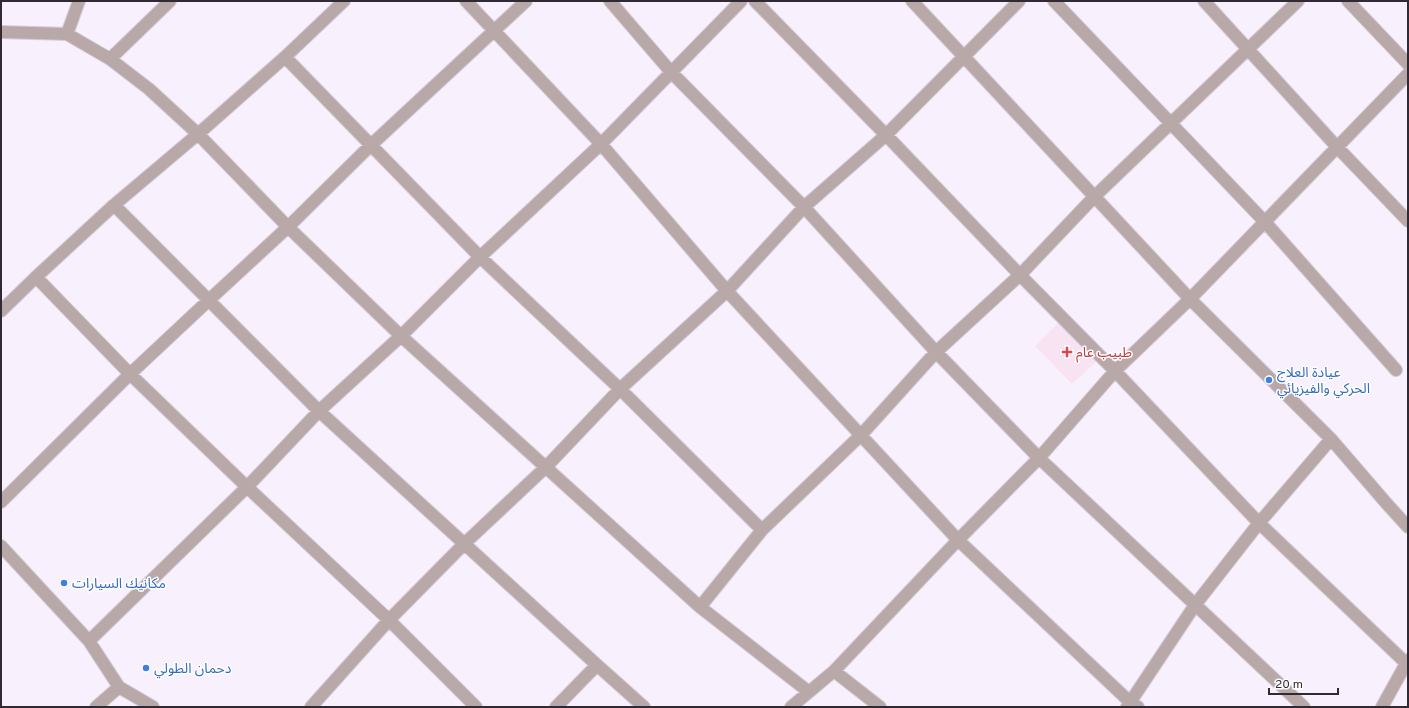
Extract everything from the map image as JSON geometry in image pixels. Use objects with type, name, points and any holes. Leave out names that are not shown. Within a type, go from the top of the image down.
[{"type":"street","points":[[67,34],[79,1]]},
{"type":"street","points":[[110,59],[170,1]]},
{"type":"street","points":[[1,311],[114,205],[198,134],[285,57],[344,1]]},
{"type":"street","points":[[466,1],[601,144],[727,291],[958,540],[1132,705],[1195,605],[1259,523],[1330,439]]},
{"type":"street","points":[[1,502],[130,374],[288,227],[371,145],[526,1]]},
{"type":"street","points":[[610,1],[671,72],[804,207],[936,352],[1039,458],[1304,707]]},
{"type":"street","points":[[89,641],[247,487],[319,411],[401,336],[480,256],[601,144],[741,1]]},
{"type":"street","points":[[755,1],[1020,275],[1116,371],[1259,523],[1407,663],[1382,707]]},
{"type":"street","points":[[912,1],[965,56],[1190,299],[1330,439],[1408,527]]},
{"type":"street","points":[[311,707],[389,620],[464,544],[546,467],[620,389],[727,291],[804,207],[886,135],[1019,1]]},
{"type":"street","points":[[1054,1],[1171,122],[1264,222],[1396,370]]},
{"type":"street","points":[[1204,1],[1337,147],[1408,221]]},
{"type":"street","points":[[700,607],[762,530],[861,435],[936,352],[1020,275],[1094,197],[1298,1]]},
{"type":"street","points":[[1348,1],[1408,64]]},
{"type":"street","points":[[1,32],[67,34],[110,59],[150,89],[198,134],[288,227],[401,336],[700,607],[809,692]]},
{"type":"street","points":[[285,57],[480,256],[620,389],[762,530]]},
{"type":"street","points":[[791,707],[834,671],[958,540],[1039,458],[1116,371],[1190,299],[1408,74]]},
{"type":"street","points":[[114,205],[319,411],[596,665],[644,707]]},
{"type":"street","points":[[36,277],[130,374],[247,487],[389,620],[476,707]]},
{"type":"street","points":[[1,546],[89,641],[119,687],[153,707]]},
{"type":"street","points":[[556,707],[596,665]]},
{"type":"street","points":[[834,671],[880,707]]},
{"type":"street","points":[[96,707],[119,687]]},
{"type":"shaded area","name":"طبيب عام","points":[[1061,320],[1099,359],[1072,384],[1035,346]]},
{"type":"place","name":"طبيب عام","points":[[1067,352]]},
{"type":"place","name":"عيادة العلاج الحركي والفيزيائي","points":[[1269,380]]},
{"type":"place","name":"مكانيك السيارات","points":[[64,583]]},
{"type":"place","name":"دحمان الطولي","points":[[146,668]]}]
